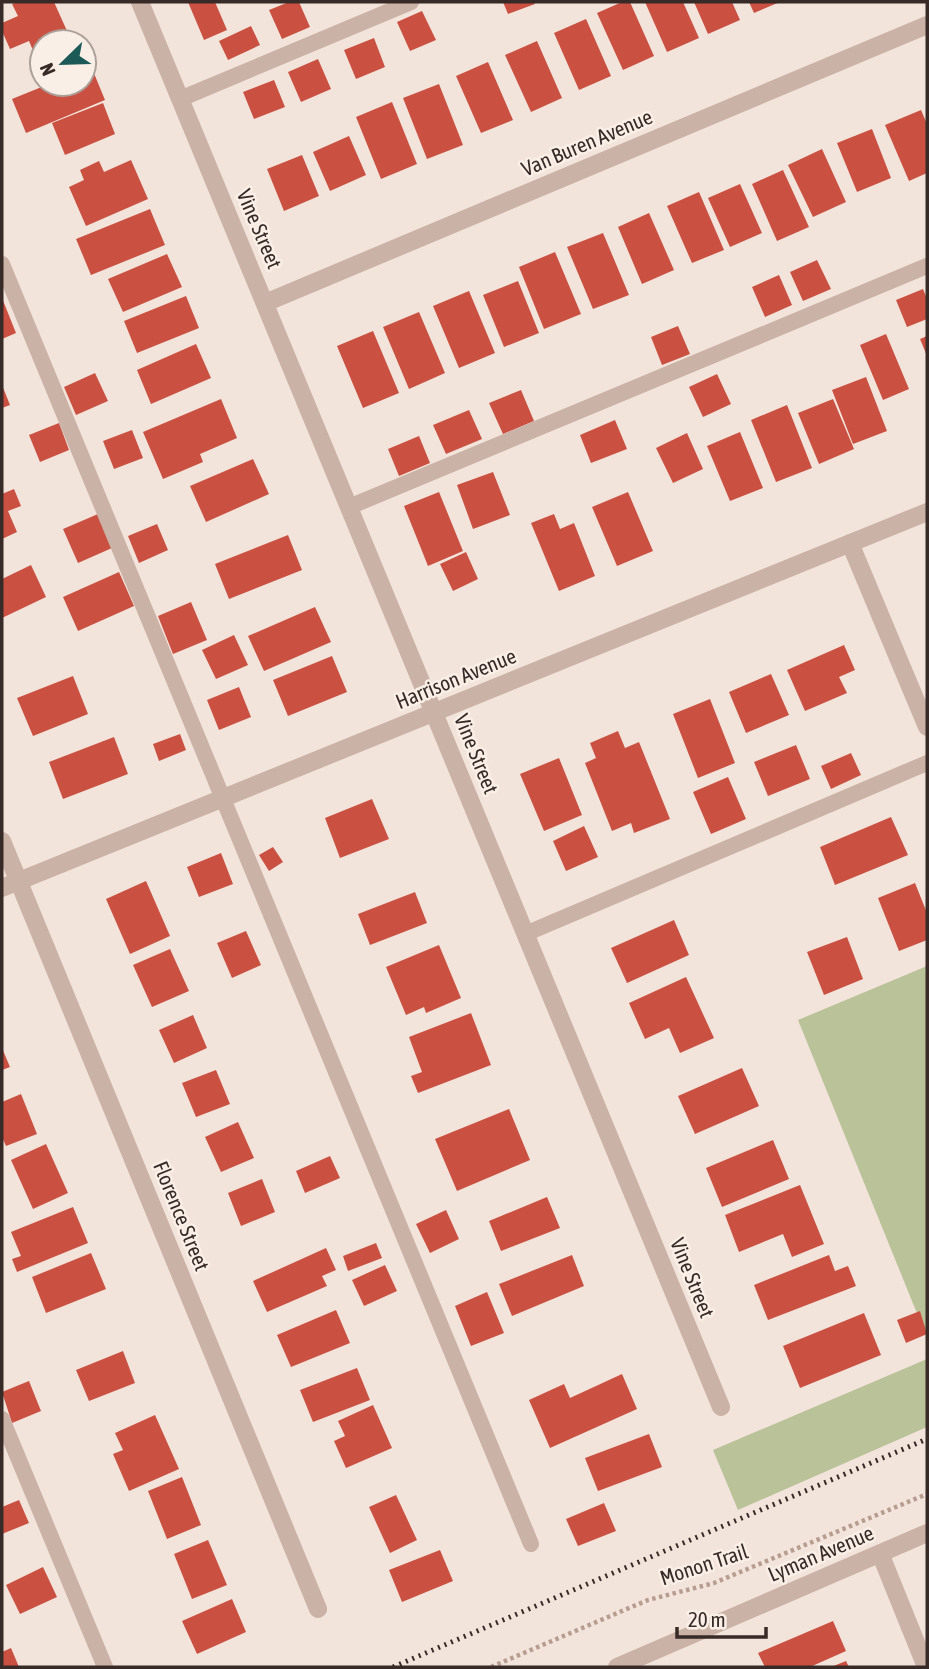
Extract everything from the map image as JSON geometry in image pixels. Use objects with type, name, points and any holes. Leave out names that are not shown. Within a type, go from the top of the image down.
[{"type":"street","name":"Vine Street","points":[[140,2],[720,1407]]},
{"type":"street","name":"Van Buren Avenue","points":[[265,303],[927,25]]},
{"type":"street","name":"Harrison Avenue","points":[[10,884],[927,512]]},
{"type":"street","points":[[850,543],[927,727]]},
{"type":"street","name":"Florence Street","points":[[2,841],[10,884],[318,1609]]},
{"type":"street","name":"Lyman Avenue","points":[[617,1667],[927,1533]]},
{"type":"street","points":[[880,1553],[926,1667]]},
{"type":"lane","points":[[180,99],[411,2]]},
{"type":"lane","points":[[2,264],[531,1544]]},
{"type":"lane","points":[[349,507],[927,267]]},
{"type":"lane","points":[[526,933],[927,763]]},
{"type":"lane","points":[[2,1419],[106,1667]]},
{"type":"path","name":"Monon Trail","points":[[491,1667],[648,1600],[714,1583],[927,1494]]},
{"type":"green space","points":[[927,966],[927,1338],[798,1020]]},
{"type":"green space","points":[[927,1359],[927,1427],[738,1510],[713,1450]]},
{"type":"building","points":[[54,2],[66,28],[28,28],[28,41],[10,49],[2,31],[2,23],[18,16],[12,4]]},
{"type":"building","points":[[188,2],[215,2],[227,30],[204,40]]},
{"type":"building","points":[[289,2],[299,2],[310,27],[282,39],[269,10]]},
{"type":"building","points":[[503,2],[534,2],[535,4],[508,14]]},
{"type":"building","points":[[622,2],[630,2],[654,56],[623,70],[597,13]]},
{"type":"building","points":[[645,2],[683,2],[699,38],[667,52]]},
{"type":"building","points":[[694,2],[732,2],[740,20],[708,34]]},
{"type":"building","points":[[749,2],[780,2],[754,13]]},
{"type":"building","points":[[422,11],[436,40],[410,51],[397,22]]},
{"type":"building","points":[[586,19],[611,76],[579,90],[554,33]]},
{"type":"building","points":[[251,26],[260,45],[228,60],[219,41]]},
{"type":"building","points":[[374,38],[385,67],[356,79],[344,50]]},
{"type":"building","points":[[537,41],[562,98],[531,112],[505,55]]},
{"type":"building","points":[[318,59],[331,89],[301,102],[288,72]]},
{"type":"building","points":[[488,62],[513,120],[481,133],[456,76]]},
{"type":"building","points":[[274,80],[285,107],[254,119],[243,92]]},
{"type":"building","points":[[98,83],[105,100],[26,133],[12,99],[28,93],[28,98],[98,98]]},
{"type":"building","points":[[439,84],[463,145],[427,159],[403,98]]},
{"type":"building","points":[[392,102],[417,164],[381,179],[356,117]]},
{"type":"building","points":[[103,103],[115,134],[65,155],[52,123]]},
{"type":"building","points":[[921,110],[927,124],[927,173],[909,181],[885,125]]},
{"type":"building","points":[[872,129],[891,178],[857,192],[837,143]]},
{"type":"building","points":[[349,136],[366,175],[330,191],[313,152]]},
{"type":"building","points":[[822,149],[846,202],[813,217],[788,165]]},
{"type":"building","points":[[302,155],[319,196],[284,211],[267,169]]},
{"type":"building","points":[[131,160],[148,199],[86,226],[69,187],[84,180],[80,170],[99,161],[104,172]]},
{"type":"building","points":[[783,170],[809,227],[777,241],[752,184]]},
{"type":"building","points":[[740,184],[762,233],[730,247],[708,198]]},
{"type":"building","points":[[699,192],[724,250],[692,263],[667,206]]},
{"type":"building","points":[[150,209],[165,245],[91,275],[76,239]]},
{"type":"building","points":[[649,213],[674,270],[642,284],[618,227]]},
{"type":"building","points":[[603,233],[629,295],[593,309],[567,247]]},
{"type":"building","points":[[555,252],[581,314],[544,329],[519,267]]},
{"type":"building","points":[[167,254],[182,287],[123,312],[108,279]]},
{"type":"building","points":[[817,260],[831,289],[803,301],[790,272]]},
{"type":"building","points":[[779,275],[792,305],[765,317],[752,287]]},
{"type":"building","points":[[518,281],[539,333],[504,347],[483,295]]},
{"type":"building","points":[[923,289],[927,299],[927,319],[907,327],[896,300]]},
{"type":"building","points":[[469,291],[495,353],[459,368],[433,306]]},
{"type":"building","points":[[186,296],[199,328],[137,353],[124,321]]},
{"type":"building","points":[[2,298],[16,333],[2,339]]},
{"type":"building","points":[[419,312],[445,373],[409,389],[383,327]]},
{"type":"building","points":[[678,326],[690,354],[662,365],[651,337]]},
{"type":"building","points":[[373,331],[399,393],[363,408],[337,346]]},
{"type":"building","points":[[886,334],[909,389],[883,400],[860,345]]},
{"type":"building","points":[[927,336],[927,356],[920,339]]},
{"type":"building","points":[[196,344],[211,378],[151,404],[137,370]]},
{"type":"building","points":[[95,373],[108,401],[76,415],[64,387]]},
{"type":"building","points":[[717,374],[731,404],[703,417],[689,387]]},
{"type":"building","points":[[866,377],[887,431],[853,444],[832,390]]},
{"type":"building","points":[[2,385],[10,405],[2,408]]},
{"type":"building","points":[[521,390],[534,421],[503,434],[489,403]]},
{"type":"building","points":[[221,399],[237,438],[200,454],[203,462],[163,479],[143,432]]},
{"type":"building","points":[[833,399],[854,449],[819,464],[798,413]]},
{"type":"building","points":[[787,405],[812,468],[776,482],[751,420]]},
{"type":"building","points":[[469,410],[482,439],[446,454],[433,425]]},
{"type":"building","points":[[615,420],[627,449],[591,463],[580,435]]},
{"type":"building","points":[[59,423],[69,450],[40,462],[29,435]]},
{"type":"building","points":[[132,430],[143,458],[114,469],[103,441]]},
{"type":"building","points":[[740,432],[763,488],[730,501],[707,446]]},
{"type":"building","points":[[687,433],[703,469],[673,483],[656,448]]},
{"type":"building","points":[[419,436],[430,463],[399,476],[388,449]]},
{"type":"building","points":[[253,459],[269,494],[206,522],[190,486]]},
{"type":"building","points":[[493,472],[510,515],[473,529],[457,485]]},
{"type":"building","points":[[14,489],[21,506],[8,511],[17,532],[2,539],[2,494]]},
{"type":"building","points":[[439,492],[463,551],[428,566],[404,506]]},
{"type":"building","points":[[628,492],[653,551],[617,566],[592,507]]},
{"type":"building","points":[[98,514],[112,548],[78,563],[63,529]]},
{"type":"building","points":[[554,514],[560,529],[574,523],[595,576],[559,591],[531,523]]},
{"type":"building","points":[[157,524],[168,550],[139,563],[128,536]]},
{"type":"building","points":[[288,535],[302,570],[229,599],[215,564]]},
{"type":"building","points":[[466,552],[478,579],[453,591],[440,564]]},
{"type":"building","points":[[31,565],[46,597],[2,618],[2,579]]},
{"type":"building","points":[[119,572],[134,606],[78,631],[63,597]]},
{"type":"building","points":[[191,602],[207,640],[173,654],[158,616]]},
{"type":"building","points":[[315,607],[331,642],[264,671],[248,636]]},
{"type":"building","points":[[234,635],[248,665],[216,679],[202,650]]},
{"type":"building","points":[[844,645],[855,670],[839,677],[847,693],[805,711],[787,670]]},
{"type":"building","points":[[332,656],[347,692],[288,716],[273,680]]},
{"type":"building","points":[[771,674],[789,715],[746,733],[729,692]]},
{"type":"building","points":[[73,676],[88,714],[33,736],[17,698]]},
{"type":"building","points":[[239,687],[251,717],[219,730],[207,700]]},
{"type":"building","points":[[710,699],[735,763],[698,778],[673,714]]},
{"type":"building","points":[[618,731],[625,748],[639,742],[670,819],[634,833],[631,823],[612,831],[585,763],[596,758],[590,743]]},
{"type":"building","points":[[180,734],[186,750],[159,761],[153,744]]},
{"type":"building","points":[[114,737],[128,774],[63,799],[49,762]]},
{"type":"building","points":[[796,745],[810,779],[768,796],[754,762]]},
{"type":"building","points":[[851,753],[861,775],[831,789],[821,766]]},
{"type":"building","points":[[559,758],[582,815],[544,831],[520,774]]},
{"type":"building","points":[[728,777],[746,819],[711,834],[693,792]]},
{"type":"building","points":[[372,799],[389,839],[340,858],[325,818]]},
{"type":"building","points":[[891,817],[908,855],[835,885],[820,847]]},
{"type":"building","points":[[584,826],[598,857],[566,871],[553,841]]},
{"type":"building","points":[[273,847],[283,862],[269,871],[259,855]]},
{"type":"building","points":[[221,853],[233,884],[199,897],[187,867]]},
{"type":"building","points":[[146,881],[170,936],[130,954],[106,899]]},
{"type":"building","points":[[915,883],[927,913],[927,940],[899,951],[878,898]]},
{"type":"building","points":[[415,892],[427,923],[370,945],[358,914]]},
{"type":"building","points":[[674,920],[689,955],[627,983],[611,948]]},
{"type":"building","points":[[246,931],[261,965],[232,978],[217,943]]},
{"type":"building","points":[[847,937],[863,979],[824,995],[807,952]]},
{"type":"building","points":[[439,945],[461,998],[426,1013],[424,1007],[406,1015],[386,967]]},
{"type":"building","points":[[170,949],[189,991],[152,1007],[133,965]]},
{"type":"building","points":[[686,977],[714,1038],[680,1053],[669,1028],[645,1039],[629,1003]]},
{"type":"building","points":[[471,1013],[491,1065],[418,1093],[411,1076],[422,1072],[409,1037]]},
{"type":"building","points":[[193,1015],[207,1048],[174,1063],[159,1030]]},
{"type":"building","points":[[2,1048],[10,1067],[2,1070]]},
{"type":"building","points":[[742,1068],[759,1106],[695,1134],[678,1096]]},
{"type":"building","points":[[216,1070],[230,1104],[196,1117],[182,1083]]},
{"type":"building","points":[[21,1094],[37,1134],[6,1146],[2,1137],[2,1102]]},
{"type":"building","points":[[509,1109],[530,1160],[457,1191],[435,1139]]},
{"type":"building","points":[[238,1122],[254,1158],[221,1172],[205,1137]]},
{"type":"building","points":[[773,1140],[789,1179],[722,1207],[706,1168]]},
{"type":"building","points":[[46,1144],[68,1193],[33,1209],[11,1160]]},
{"type":"building","points":[[330,1156],[340,1178],[305,1193],[296,1171]]},
{"type":"building","points":[[262,1179],[275,1212],[241,1226],[228,1193]]},
{"type":"building","points":[[800,1185],[824,1244],[792,1257],[783,1234],[739,1252],[725,1215]]},
{"type":"building","points":[[547,1197],[560,1228],[501,1251],[489,1221]]},
{"type":"building","points":[[73,1207],[88,1243],[17,1272],[12,1259],[21,1256],[11,1232]]},
{"type":"building","points":[[446,1210],[459,1239],[430,1253],[416,1224]]},
{"type":"building","points":[[376,1243],[382,1258],[348,1271],[343,1256]]},
{"type":"building","points":[[326,1248],[336,1270],[322,1276],[327,1286],[267,1312],[253,1281]]},
{"type":"building","points":[[91,1253],[106,1289],[46,1313],[32,1277]]},
{"type":"building","points":[[572,1255],[584,1286],[512,1316],[499,1284]]},
{"type":"building","points":[[829,1255],[835,1271],[848,1266],[856,1286],[768,1320],[754,1285]]},
{"type":"building","points":[[385,1265],[397,1291],[364,1306],[352,1280]]},
{"type":"building","points":[[487,1292],[504,1333],[471,1346],[455,1306]]},
{"type":"building","points":[[336,1310],[350,1343],[291,1367],[277,1335]]},
{"type":"building","points":[[920,1311],[927,1334],[906,1343],[897,1320]]},
{"type":"building","points":[[864,1313],[881,1355],[800,1388],[783,1346]]},
{"type":"building","points":[[123,1351],[135,1383],[89,1401],[76,1370]]},
{"type":"building","points":[[357,1368],[370,1400],[313,1422],[300,1390]]},
{"type":"building","points":[[622,1374],[637,1409],[550,1448],[529,1400],[564,1384],[570,1398]]},
{"type":"building","points":[[29,1381],[41,1411],[12,1423],[2,1392]]},
{"type":"building","points":[[373,1405],[392,1448],[346,1468],[334,1441],[345,1436],[338,1421]]},
{"type":"building","points":[[155,1415],[179,1469],[129,1491],[113,1454],[123,1450],[115,1433]]},
{"type":"building","points":[[649,1434],[662,1467],[598,1491],[585,1458]]},
{"type":"building","points":[[182,1477],[201,1525],[167,1539],[148,1491]]},
{"type":"building","points":[[396,1495],[417,1540],[390,1553],[369,1507]]},
{"type":"building","points":[[19,1500],[29,1523],[2,1534],[2,1507]]},
{"type":"building","points":[[604,1503],[616,1531],[578,1546],[566,1519]]},
{"type":"building","points":[[208,1540],[227,1585],[192,1599],[174,1554]]},
{"type":"building","points":[[440,1550],[453,1581],[402,1602],[389,1570]]},
{"type":"building","points":[[43,1567],[57,1597],[20,1614],[6,1585]]},
{"type":"building","points":[[232,1599],[246,1632],[197,1654],[182,1621]]},
{"type":"building","points":[[833,1621],[846,1651],[810,1667],[765,1667],[758,1653]]},
{"type":"building","points":[[11,1648],[19,1667],[2,1667],[2,1652]]},
{"type":"building","points":[[846,1661],[849,1667],[831,1667]]},
{"type":"railway","points":[[393,1667],[927,1439]]}]
